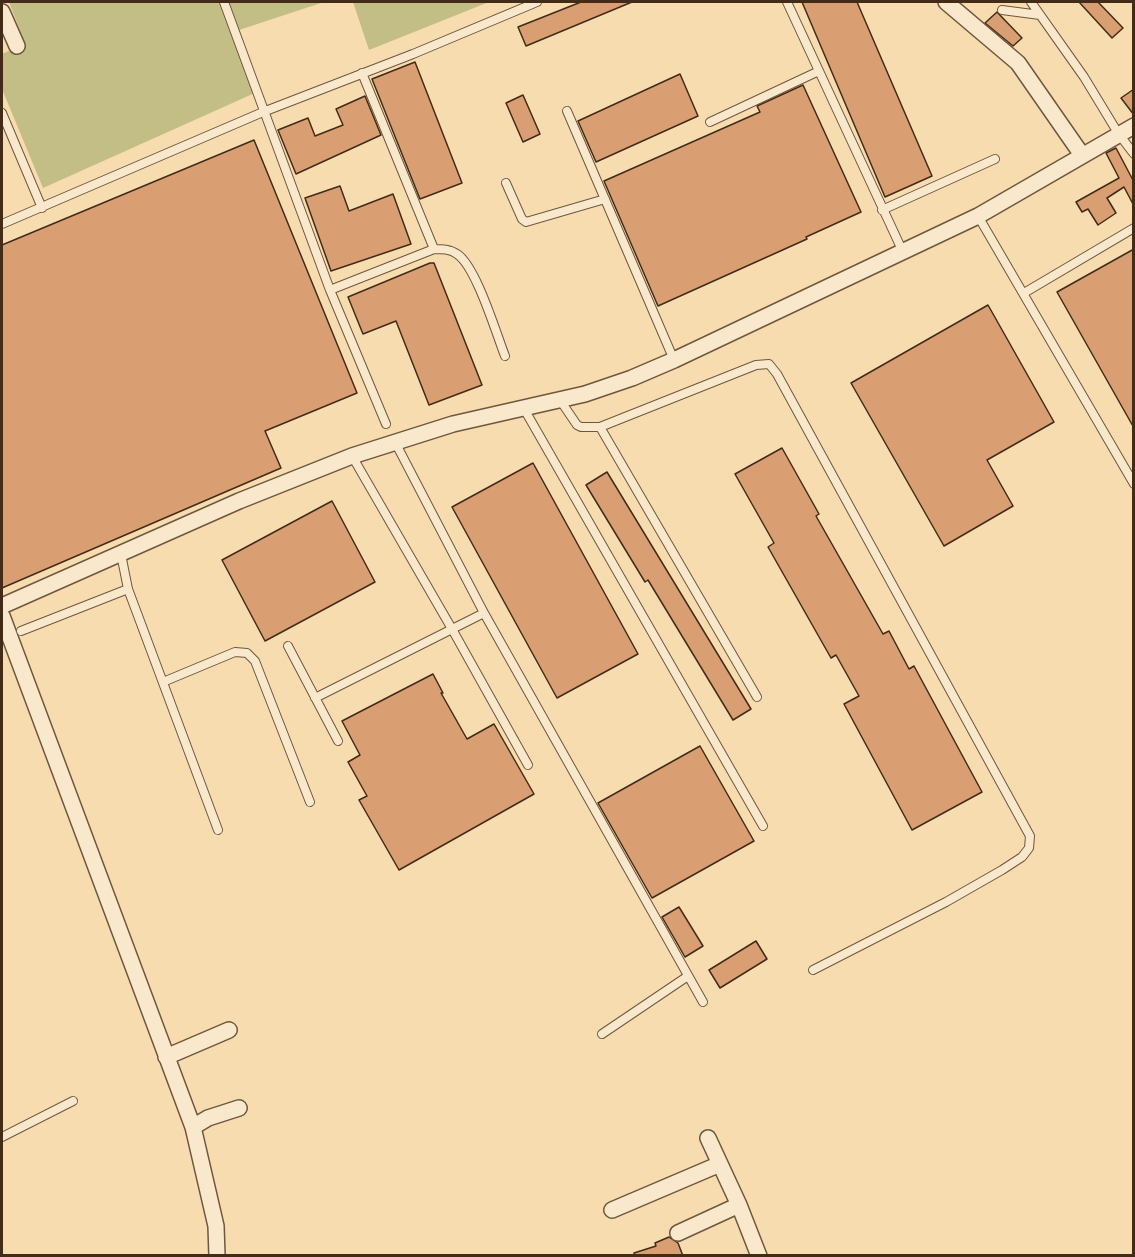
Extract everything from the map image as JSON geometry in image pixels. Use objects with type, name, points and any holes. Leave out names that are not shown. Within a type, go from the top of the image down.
[{"type":"street","points":[[946,2],[1018,63],[1082,155]]},
{"type":"street","points":[[2,12],[17,46]]},
{"type":"street","points":[[2,606],[238,501],[352,456],[395,441],[523,407],[560,400],[632,378],[978,216],[1112,139],[1118,133],[1134,126]]},
{"type":"street","points":[[2,616],[193,1127],[216,1226],[217,1256]]},
{"type":"street","points":[[166,1058],[229,1030]]},
{"type":"street","points":[[193,1127],[208,1118],[239,1108]]},
{"type":"street","points":[[708,1138],[739,1205],[759,1256]]},
{"type":"street","points":[[612,1210],[720,1164]]},
{"type":"street","points":[[678,1233],[739,1205]]},
{"type":"lane","points":[[224,2],[330,290],[386,424]]},
{"type":"lane","points":[[2,224],[263,112],[413,54],[537,2]]},
{"type":"lane","points":[[787,2],[903,252]]},
{"type":"lane","points":[[1031,2],[1084,77],[1118,133],[1134,154]]},
{"type":"lane","points":[[1002,10],[1040,15]]},
{"type":"lane","points":[[710,122],[819,71]]},
{"type":"lane","points":[[362,73],[434,249]]},
{"type":"lane","points":[[567,111],[674,360]]},
{"type":"lane","points":[[2,113],[42,208]]},
{"type":"lane","points":[[882,210],[995,159]]},
{"type":"lane","points":[[506,183],[522,219],[526,222],[605,199]]},
{"type":"lane","points":[[978,216],[1134,484]]},
{"type":"lane","points":[[1023,293],[1134,228]]},
{"type":"lane","points":[[330,290],[434,249],[445,249],[456,253],[472,271],[505,356]]},
{"type":"lane","points":[[560,400],[577,425],[600,427],[756,365],[769,364],[777,374],[1030,836],[1029,848],[1022,858],[946,902],[813,970]]},
{"type":"lane","points":[[523,407],[764,826]]},
{"type":"lane","points":[[600,427],[757,697]]},
{"type":"lane","points":[[395,441],[484,613],[703,1002]]},
{"type":"lane","points":[[352,456],[528,765]]},
{"type":"lane","points":[[121,554],[128,589],[218,830]]},
{"type":"lane","points":[[21,631],[128,589]]},
{"type":"lane","points":[[315,698],[484,613]]},
{"type":"lane","points":[[288,646],[338,741]]},
{"type":"lane","points":[[163,682],[235,652],[247,652],[255,660],[310,802]]},
{"type":"lane","points":[[602,1034],[688,976]]},
{"type":"lane","points":[[2,1137],[73,1101]]},
{"type":"shaded area","points":[[9,2],[324,2],[236,31],[257,92],[43,188],[2,89],[2,54],[25,43]]},
{"type":"shaded area","points":[[353,2],[489,2],[369,50]]},
{"type":"building","points":[[581,2],[632,2],[526,46],[518,27]]},
{"type":"building","points":[[802,2],[857,2],[932,176],[885,197]]},
{"type":"building","points":[[1079,2],[1098,2],[1123,28],[1112,38]]},
{"type":"building","points":[[997,12],[1022,38],[1013,46],[985,23]]},
{"type":"building","points":[[415,62],[462,183],[420,199],[372,79]]},
{"type":"building","points":[[680,74],[698,116],[596,162],[578,121]]},
{"type":"building","points":[[803,85],[861,212],[806,237],[807,239],[658,306],[604,181],[760,112],[757,106]]},
{"type":"building","points":[[1134,89],[1134,115],[1121,98]]},
{"type":"building","points":[[523,95],[540,134],[523,142],[506,103]]},
{"type":"building","points":[[365,96],[381,135],[296,174],[278,130],[308,118],[315,136],[343,125],[336,109]]},
{"type":"building","points":[[254,140],[357,393],[265,431],[281,468],[2,588],[2,245]]},
{"type":"building","points":[[1116,148],[1134,182],[1134,206],[1124,187],[1107,198],[1116,213],[1098,225],[1088,209],[1082,212],[1076,202],[1119,178],[1106,153]]},
{"type":"building","points":[[340,186],[349,211],[393,194],[411,244],[331,271],[305,198]]},
{"type":"building","points":[[1134,249],[1134,428],[1057,292]]},
{"type":"building","points":[[434,263],[482,385],[429,405],[396,321],[363,334],[348,297]]},
{"type":"building","points":[[988,305],[1054,422],[987,460],[1013,506],[944,546],[851,383]]},
{"type":"building","points":[[782,448],[819,514],[816,516],[883,634],[889,631],[909,669],[914,666],[982,792],[912,830],[844,704],[859,696],[836,655],[831,658],[768,547],[774,543],[735,474]]},
{"type":"building","points":[[533,463],[638,654],[557,698],[452,507]]},
{"type":"building","points":[[607,472],[751,709],[733,720],[648,580],[645,582],[586,485]]},
{"type":"building","points":[[332,501],[375,582],[265,641],[222,560]]},
{"type":"building","points":[[433,674],[467,739],[494,724],[534,794],[399,870],[359,800],[367,796],[348,762],[360,755],[342,721]]},
{"type":"building","points":[[700,746],[754,841],[652,898],[598,803]]},
{"type":"building","points":[[679,907],[703,946],[685,957],[662,917]]},
{"type":"building","points":[[756,941],[767,959],[720,988],[709,970]]},
{"type":"building","points":[[669,1237],[678,1243],[683,1256],[634,1256],[634,1253],[656,1246],[655,1243]]}]
